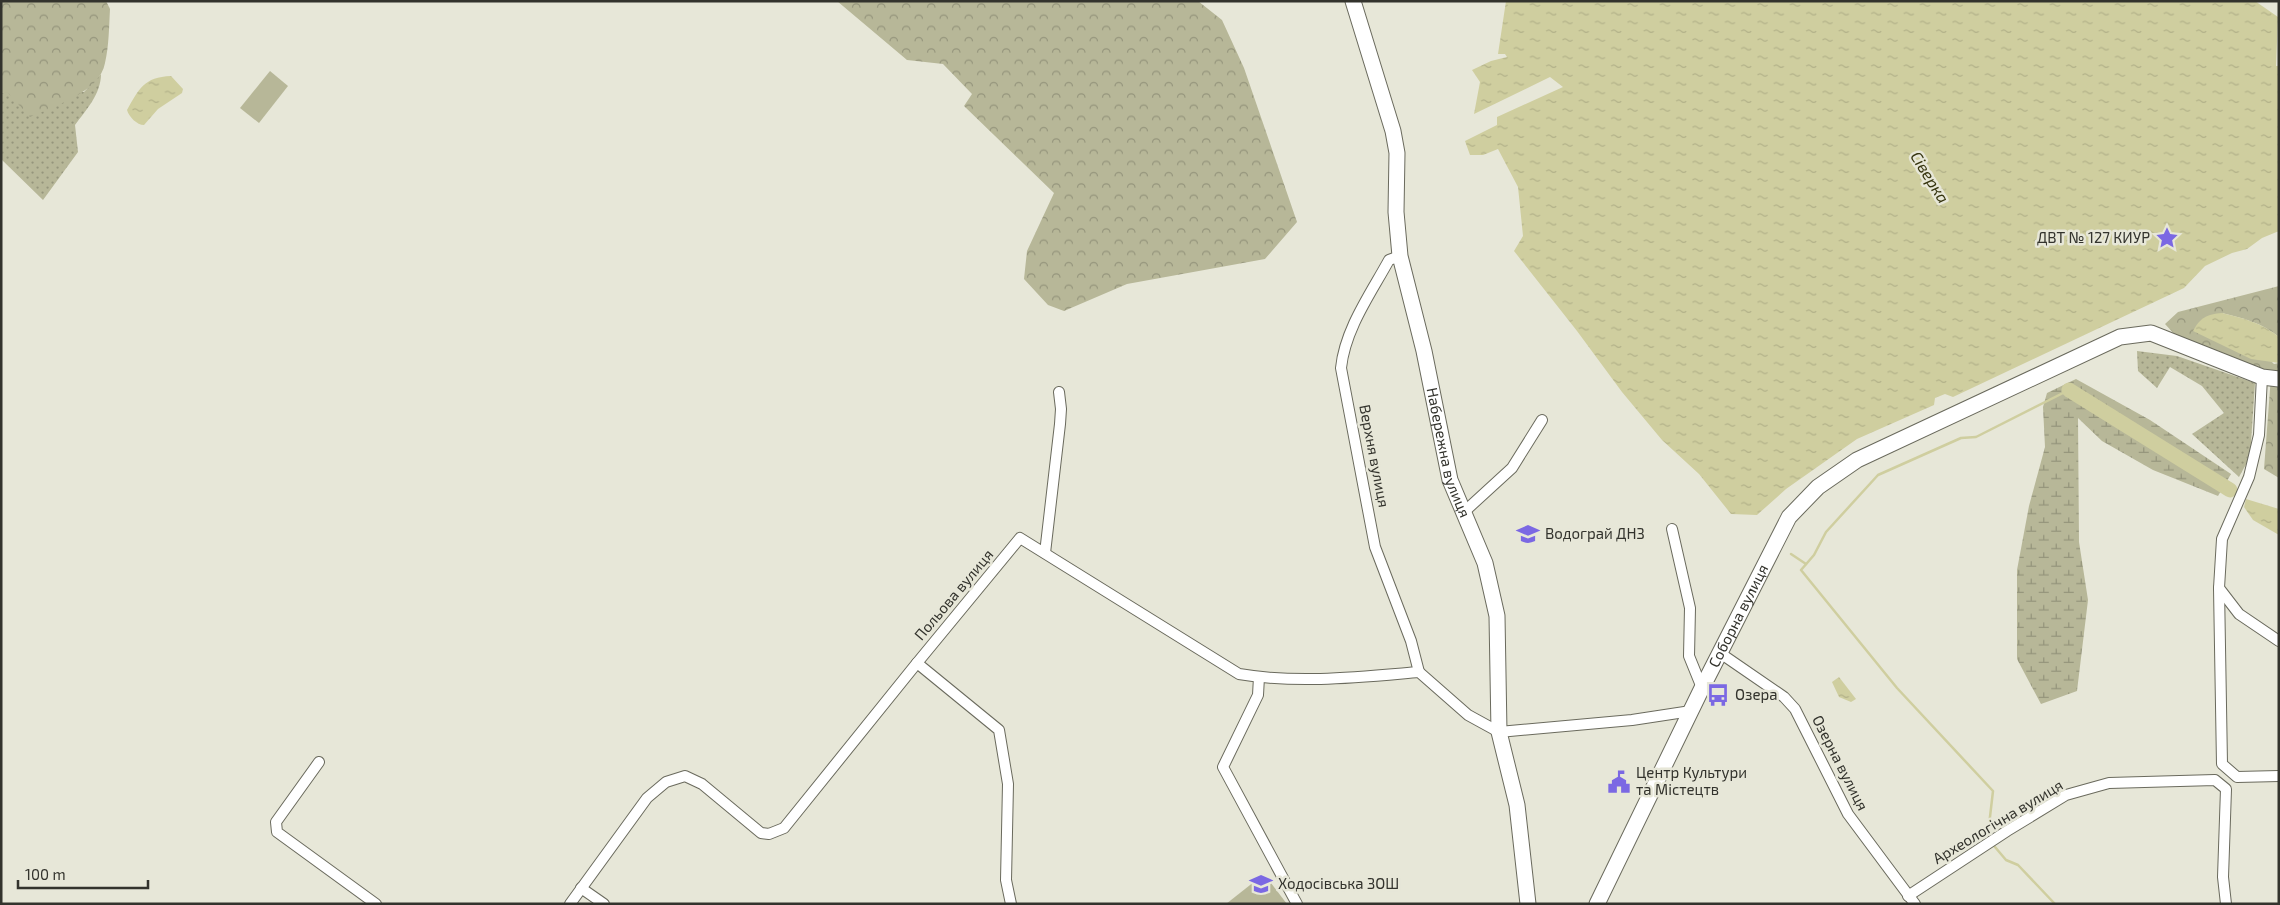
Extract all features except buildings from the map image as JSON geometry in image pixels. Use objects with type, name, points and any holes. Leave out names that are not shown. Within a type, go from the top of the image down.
[{"type":"street","name":"Набережна вулиця","points":[[1354,1],[1393,131],[1396,153],[1396,212],[1400,256],[1424,351],[1449,475],[1486,563],[1497,616],[1499,732],[1517,805],[1528,904]]},
{"type":"street","name":"Верхня вулиця","points":[[1400,256],[1390,260],[1357,319],[1344,348],[1342,368],[1375,546],[1411,641],[1419,672]]},
{"type":"street","name":"Соборна вулиця","points":[[1597,904],[1702,688],[1789,517],[1818,487],[1857,460],[2120,337],[2151,333],[2262,377],[2279,380]]},
{"type":"street","points":[[2262,377],[2259,435],[2249,477],[2222,539],[2218,588],[2222,764],[2237,777],[2279,776]]},
{"type":"street","points":[[1059,392],[1060,424],[1045,553],[1239,674],[1259,678],[1358,678],[1419,672],[1468,715],[1499,732],[1632,720],[1691,711]]},
{"type":"street","points":[[1464,512],[1512,468],[1542,420]]},
{"type":"street","points":[[1672,529],[1690,608],[1689,656],[1702,688]]},
{"type":"street","name":"Польова вулиця","points":[[1011,904],[1006,880],[1008,784],[999,730],[917,663],[1020,538],[1045,553]]},
{"type":"street","points":[[2218,588],[2239,614],[2279,641]]},
{"type":"street","name":"Озерна вулиця","points":[[1720,653],[1784,697],[1795,709],[1848,814],[1911,900]]},
{"type":"street","points":[[570,904],[647,798],[666,782],[685,776],[702,784],[760,833],[770,834],[784,828],[917,663]]},
{"type":"street","points":[[1259,678],[1258,695],[1223,767],[1297,904]]},
{"type":"street","points":[[319,762],[276,822],[277,832],[376,904]]},
{"type":"street","name":"Археологічна вулиця","points":[[1911,900],[2007,831],[2066,795],[2109,783],[2215,780],[2226,789],[2223,877],[2226,904]]},
{"type":"street","points":[[581,888],[604,904]]},
{"type":"green space","points":[[1,1],[106,1],[110,9],[109,36],[105,63],[95,82],[75,97],[30,117],[8,93],[1,93]]},
{"type":"green space","points":[[837,1],[1198,1],[1222,20],[1244,68],[1297,222],[1265,259],[1127,284],[1064,311],[1048,305],[1024,279],[1027,251],[1054,193],[964,106],[972,94],[943,64],[907,60]]},
{"type":"green space","points":[[270,71],[288,86],[259,123],[240,108]]},
{"type":"green space","points":[[101,74],[96,95],[75,125],[78,152],[43,200],[1,159],[1,93],[84,92]]},
{"type":"green space","points":[[2279,286],[2279,337],[2273,332],[2245,319],[2222,313],[2274,364],[2279,363],[2279,478],[2264,469],[2271,376],[2177,337],[2165,324],[2178,312]]},
{"type":"green space","points":[[2137,351],[2177,356],[2255,383],[2250,457],[2239,477],[2192,434],[2224,413],[2202,386],[2170,367],[2157,388],[2138,371]]},
{"type":"green space","points":[[2076,379],[2150,420],[2231,474],[2218,496],[2153,470],[2102,441],[2078,418],[2079,542],[2088,600],[2077,691],[2041,704],[2017,659],[2017,570],[2029,506],[2045,447],[2043,407],[2047,393]]},
{"type":"green space","name":"Ходосівська ЗОШ","points":[[1264,874],[1287,904],[1226,904]]},
{"type":"water","points":[[1506,1],[2255,1],[2278,17],[2276,66],[2279,66],[2279,231],[2262,238],[2247,249],[2232,253],[2205,266],[2184,288],[1953,397],[1945,394],[1935,398],[1934,405],[1857,439],[1786,489],[1757,515],[1731,514],[1699,474],[1662,440],[1622,392],[1514,251],[1523,236],[1518,187],[1498,149],[1483,155],[1470,155],[1465,141],[1497,125],[1497,117],[1563,87],[1550,77],[1474,114],[1480,82],[1472,70],[1491,61],[1507,57],[1505,54],[1498,54]]},
{"type":"water","points":[[171,76],[183,89],[182,93],[158,109],[144,125],[136,122],[127,110],[139,90],[154,79]]},
{"type":"water","points":[[2222,313],[2245,319],[2273,332],[2279,337],[2279,363],[2251,359],[2193,331],[2204,318],[2212,314]]},
{"type":"water","points":[[2246,499],[2279,509],[2279,535],[2253,520],[2244,507]]},
{"type":"water","points":[[1839,677],[1856,699],[1851,702],[1839,697],[1832,682]]},
{"type":"waterway","points":[[1988,834],[1993,791],[1897,688],[1801,570],[1814,555],[1826,532],[1878,475],[1961,438],[1976,437],[2069,390]]},
{"type":"waterway","name":"Сіверка","points":[[2069,390],[2230,490]]},
{"type":"waterway","points":[[1791,554],[1806,564]]},
{"type":"waterway","points":[[1995,847],[2006,860],[2018,865],[2055,904]]},
{"type":"place","name":"ДВТ № 127 КИУР","points":[[2167,238]]},
{"type":"place","name":"Водограй ДНЗ","points":[[1528,534]]},
{"type":"place","name":"Озера","points":[[1718,695]]},
{"type":"place","name":"Центр Культури та Містецтв","points":[[1619,782]]},
{"type":"place","name":"Ходосівська ЗОШ","points":[[1261,884]]}]
